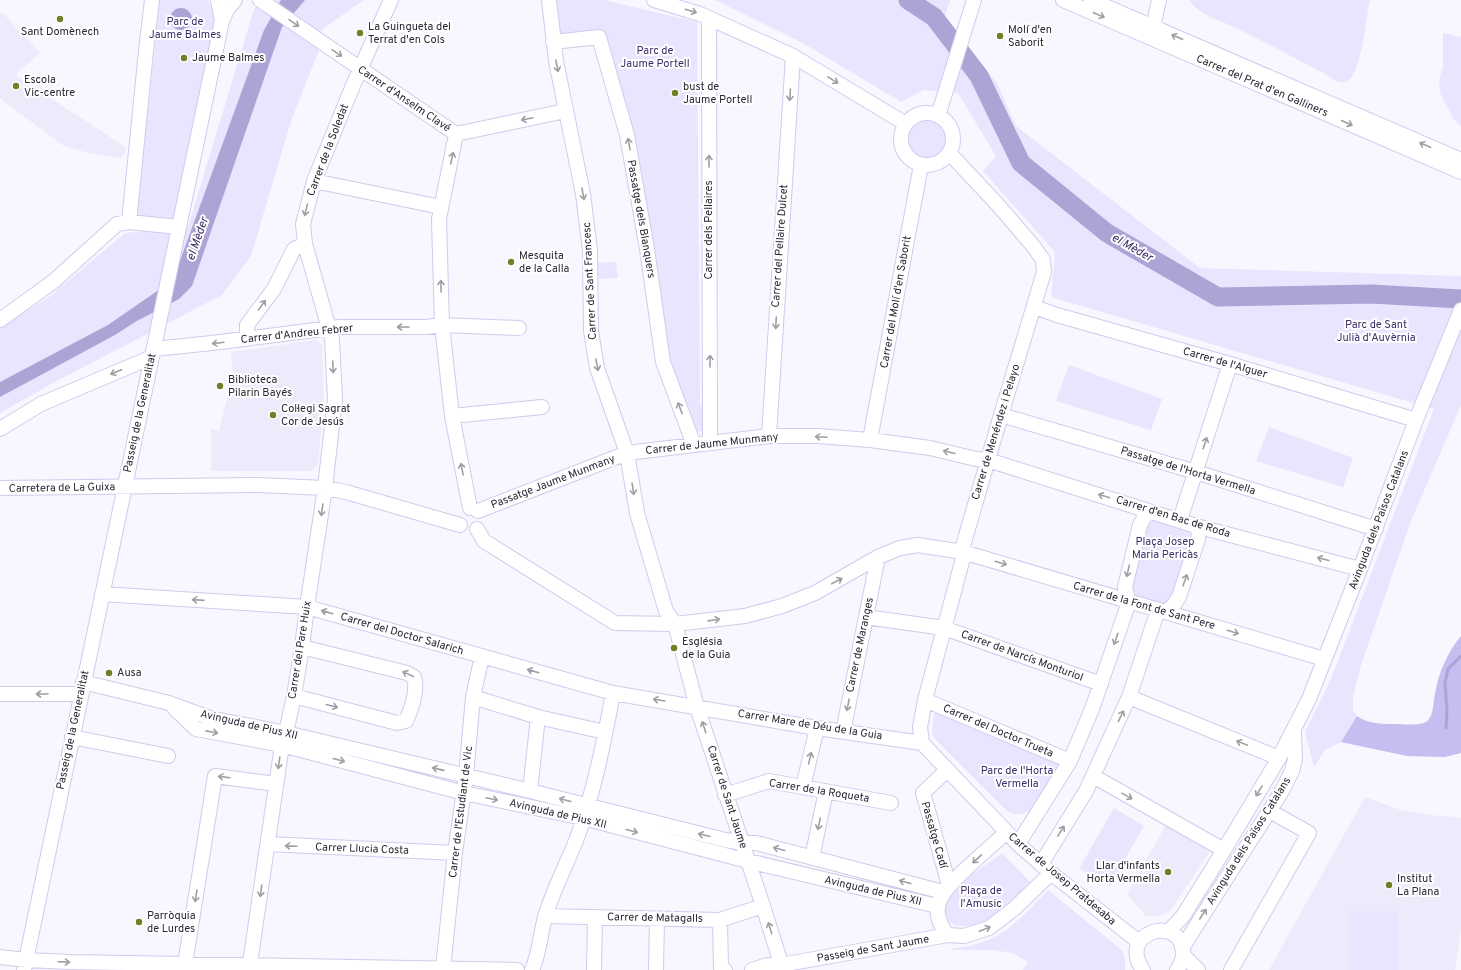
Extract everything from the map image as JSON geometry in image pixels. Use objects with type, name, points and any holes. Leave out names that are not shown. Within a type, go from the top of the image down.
[{"type":"street","points":[[129,222],[152,0]]},
{"type":"street","points":[[218,0],[222,21]]},
{"type":"street","name":"Passeig de la Generalitat","points":[[24,965],[222,21],[227,10],[235,0]]},
{"type":"street","name":"Carrer d'Anselm Clavé","points":[[260,0],[456,134],[566,111]]},
{"type":"street","name":"Carrer de la Soledat","points":[[330,329],[305,244],[303,224],[314,181],[360,69],[391,0]]},
{"type":"street","name":"Carrer de Sant Francesc","points":[[549,0],[553,42],[584,194],[589,236],[591,331],[597,368],[627,453],[637,512],[666,611],[675,624]]},
{"type":"street","points":[[654,0],[709,18],[793,56],[906,124]]},
{"type":"street","points":[[938,116],[974,0]]},
{"type":"street","name":"Carrer del Prat d'en Galliners","points":[[1063,0],[1461,172]]},
{"type":"street","name":"Carrer del Prat d'en Galliners","points":[[1091,0],[1461,160]]},
{"type":"street","points":[[1153,27],[1159,0]]},
{"type":"street","name":"Carrer dels Pellaires","points":[[709,18],[710,442]]},
{"type":"street","name":"Passatge dels Blanquers","points":[[553,42],[598,37],[627,135],[647,249],[663,362],[694,444]]},
{"type":"street","name":"Carrer del Pellaire Dulcet","points":[[769,436],[793,56]]},
{"type":"street","points":[[932,114],[938,116],[945,120],[950,126],[953,134],[952,149],[948,156],[936,164],[928,166],[914,162],[904,151],[902,144],[902,136],[906,124],[917,115],[932,114]]},
{"type":"street","points":[[456,134],[439,219],[442,325],[452,416],[474,509],[482,518],[480,526],[477,529],[470,531],[462,528],[458,518],[460,514],[466,508],[474,509]]},
{"type":"street","name":"Carrer de Menéndez i Pelayo","points":[[922,743],[920,727],[925,700],[963,558],[963,546],[1000,415],[1044,272],[1044,265],[1040,255],[998,205],[954,158],[948,156]]},
{"type":"street","name":"Carrer del Molí d'en Saborit","points":[[870,440],[921,165]]},
{"type":"street","points":[[314,181],[441,207]]},
{"type":"street","points":[[0,320],[54,281],[117,224],[129,222],[178,232]]},
{"type":"street","points":[[247,339],[247,325],[274,290],[294,249],[305,244]]},
{"type":"street","name":"Carrer de l'Alguer","points":[[1034,307],[1416,420]]},
{"type":"street","name":"Avinguda dels Països Catalans","points":[[1168,932],[1183,916],[1224,850],[1279,758],[1309,699],[1376,529],[1416,420],[1458,316]]},
{"type":"street","name":"Carrer d'Andreu Febrer","points":[[0,429],[41,404],[154,348],[247,339],[339,327],[426,327],[442,325],[519,328]]},
{"type":"street","name":"Carrer del Pare Huix","points":[[249,968],[276,784],[294,696],[302,647],[325,488],[335,399],[332,339],[330,329]]},
{"type":"street","points":[[1180,520],[1230,364]]},
{"type":"street","points":[[452,416],[542,407]]},
{"type":"street","name":"Passatge de l'Horta Vermella","points":[[1000,415],[1196,472],[1376,529]]},
{"type":"street","name":"Carrer de Jaume Munmany","points":[[627,453],[769,436],[818,436],[870,440],[930,448],[976,459],[988,460]]},
{"type":"street","name":"Passatge Jaume Munmany","points":[[474,509],[627,453]]},
{"type":"street","name":"Carrer d'en Bac de Roda","points":[[988,460],[1196,526],[1360,569]]},
{"type":"street","name":"Carretera de La Guixa","points":[[0,488],[258,485],[325,488],[346,492],[460,525]]},
{"type":"street","points":[[1018,844],[1070,761],[1092,709],[1129,602],[1125,587],[1140,525],[1145,516],[1153,512]]},
{"type":"street","points":[[1040,864],[1086,791],[1130,697],[1161,611],[1173,606],[1179,597],[1198,539],[1199,533],[1196,526]]},
{"type":"street","name":"Carrer de la Font de Sant Pere","points":[[477,529],[484,541],[615,623],[675,624],[745,616],[782,606],[815,593],[878,558],[900,548],[918,545],[963,552],[1324,659]]},
{"type":"street","name":"Carrer de Maranges","points":[[843,732],[878,558]]},
{"type":"street","name":"Carrer del Doctor Salarich","points":[[102,594],[307,607],[614,693],[697,707]]},
{"type":"street","name":"Carrer de Narcís Monturiol","points":[[866,617],[944,628],[1101,684]]},
{"type":"street","name":"Carrer de Sant Jaume","points":[[675,624],[697,707],[782,967]]},
{"type":"street","points":[[294,696],[397,723],[406,721],[410,713],[416,686],[414,677],[407,672],[302,647]]},
{"type":"street","name":"Carrer de l'Estudiant de Vic","points":[[443,968],[455,852],[466,776],[473,697],[482,656]]},
{"type":"street","points":[[0,694],[82,688]]},
{"type":"street","name":"Avinguda de Pius XII","points":[[82,688],[169,703],[196,729],[284,739],[466,776],[530,791],[585,812],[748,861],[937,906]]},
{"type":"street","points":[[532,970],[537,958],[545,916],[558,880],[577,838],[585,812],[614,693]]},
{"type":"street","points":[[473,697],[538,717],[605,732]]},
{"type":"street","points":[[1130,697],[1279,758]]},
{"type":"street","name":"Carrer del Doctor Trueta","points":[[925,700],[1070,761]]},
{"type":"street","name":"Carrer Mare de Déu de la Guia","points":[[697,707],[817,728],[922,743]]},
{"type":"street","points":[[530,791],[538,717]]},
{"type":"street","points":[[803,787],[817,728]]},
{"type":"street","name":"Avinguda dels Països Catalans","points":[[1177,970],[1182,963],[1183,951],[1270,811],[1292,770],[1295,759],[1295,728]]},
{"type":"street","points":[[72,737],[168,756]]},
{"type":"street","name":"Avinguda de Pius XII","points":[[284,739],[464,793],[585,812],[742,843],[756,842],[812,858],[946,889]]},
{"type":"street","name":"Carrer de Josep Pratdesaba","points":[[922,743],[1006,833],[1040,864],[1139,942]]},
{"type":"street","name":"Passatge Cadí","points":[[946,889],[923,793],[947,770]]},
{"type":"street","points":[[185,964],[215,776],[276,784]]},
{"type":"street","points":[[1093,776],[1224,850]]},
{"type":"street","name":"Carrer de la Roqueta","points":[[726,795],[769,781],[891,803]]},
{"type":"street","points":[[812,858],[826,791]]},
{"type":"street","points":[[1231,970],[1309,833],[1270,811]]},
{"type":"street","points":[[1006,833],[946,889],[937,906],[937,918],[941,927],[948,935],[964,936],[989,928],[1015,908],[1051,873]]},
{"type":"street","name":"Carrer Llucia Costa","points":[[268,844],[455,852]]},
{"type":"street","name":"Carrer de Matagalls","points":[[545,916],[720,920],[763,906]]},
{"type":"street","points":[[594,970],[595,917]]},
{"type":"street","points":[[656,970],[657,919]]},
{"type":"street","points":[[720,920],[721,968],[725,970]]},
{"type":"street","points":[[1143,970],[1136,957],[1139,942],[1147,934],[1163,931],[1175,936],[1183,951],[1198,970]]},
{"type":"street","name":"Passeig de Sant Jaume","points":[[752,970],[767,965],[782,967],[948,935]]},
{"type":"street","points":[[0,957],[24,965],[109,966],[185,964],[249,968],[443,968],[517,970]]},
{"type":"shaded area","name":"Escola Vic-centre","points":[[2,12],[40,53],[15,75],[127,148],[121,158],[92,154],[64,146],[0,98],[0,14]]},
{"type":"shaded area","name":"Col·legi Sagrat Cor de Jesús","points":[[316,340],[322,345],[324,400],[318,465],[311,471],[211,471],[211,429],[219,431],[233,376],[231,352]]},
{"type":"shaded area","points":[[1461,636],[1461,753],[1445,757],[1407,756],[1341,742],[1357,716],[1366,721],[1380,724],[1415,724],[1423,723],[1429,720],[1432,713],[1436,686],[1441,671],[1456,642]]},
{"type":"shaded area","name":"Institut La Plana","points":[[1365,797],[1401,810],[1461,818],[1461,929],[1455,970],[1269,970]]},
{"type":"shaded area","name":"Llar d'infants Horta Vermella","points":[[1166,825],[1211,850],[1170,911],[1158,916],[1146,916],[1127,894]]},
{"type":"green space","name":"Parc de Jaume Balmes","points":[[160,0],[208,0],[215,16],[215,23],[174,222],[136,218]]},
{"type":"green space","points":[[264,0],[364,0],[324,28],[309,43],[319,50],[291,121],[251,256],[222,295],[53,383],[0,413],[0,328],[49,297],[125,233],[188,227],[254,9]]},
{"type":"green space","name":"Parc de Jaume Portell","points":[[552,0],[604,0],[697,22],[700,406],[708,406],[708,431],[691,432],[669,361],[655,258],[633,129],[602,31],[557,36]]},
{"type":"green space","name":"Parc de Sant Julià d'Auvèrnia","points":[[715,0],[950,0],[945,17],[997,83],[1016,126],[1200,268],[1461,276],[1461,405],[1411,521],[1360,668],[1353,697],[1353,710],[1357,716],[1341,742],[1325,750],[1314,767],[1305,732],[1331,679],[1434,409],[1051,297],[1055,252],[983,171],[996,156],[958,93],[924,90],[901,102],[801,42]]},
{"type":"green space","points":[[1189,0],[1370,0],[1356,69],[1351,78],[1345,82],[1340,82],[1249,34],[1212,18],[1199,10]]},
{"type":"green space","points":[[1443,33],[1461,37],[1461,126],[1454,120],[1440,93],[1439,81],[1443,65]]},
{"type":"green space","points":[[928,120],[938,123],[944,129],[947,139],[944,149],[938,155],[928,158],[918,155],[912,149],[909,139],[912,129],[918,123]]},
{"type":"green space","points":[[616,262],[618,278],[596,279],[595,263]]},
{"type":"green space","points":[[1069,365],[1162,399],[1151,430],[1056,401]]},
{"type":"green space","points":[[1269,427],[1353,458],[1343,487],[1256,461]]},
{"type":"green space","name":"Plaça Josep Maria Pericàs","points":[[1154,518],[1194,532],[1174,597],[1165,605],[1134,596],[1130,592],[1148,520]]},
{"type":"green space","name":"Parc de l'Horta Vermella","points":[[935,709],[1063,764],[1032,810],[1021,814],[1013,814],[1006,810],[933,737],[932,729]]},
{"type":"green space","points":[[1114,808],[1144,826],[1110,886],[1079,869]]},
{"type":"green space","name":"Plaça de l'Amusic","points":[[1002,853],[1030,882],[1002,910],[989,920],[973,926],[956,926],[945,919],[945,902],[949,894]]},
{"type":"green space","points":[[1048,890],[1123,951],[1125,970],[1023,970],[1028,962],[1013,953],[992,950],[950,949],[979,943],[1002,933],[1023,916]]},
{"type":"green space","points":[[1398,911],[1399,970],[1348,970],[1348,912]]},
{"type":"water","points":[[281,0],[305,0],[282,27],[192,286],[179,299],[0,397],[0,382],[108,325],[173,280],[264,30]]},
{"type":"water","points":[[181,8],[185,9],[191,15],[191,23],[185,29],[181,30],[177,29],[171,23],[170,19],[171,15],[177,9]]},
{"type":"waterway","name":"el Mèder","points":[[908,0],[934,17],[979,76],[1021,163],[1107,233],[1218,297],[1371,294],[1461,299]]},
{"type":"waterway","points":[[1446,728],[1447,711],[1445,683],[1448,669],[1461,656]]},
{"type":"place","name":"Sant Domènech","points":[[60,19]]},
{"type":"place","name":"La Guingueta del Terrat d'en Cols","points":[[360,33]]},
{"type":"place","name":"Molí d'en Saborit","points":[[1000,36]]},
{"type":"place","name":"Jaume Balmes","points":[[184,58]]},
{"type":"place","name":"Escola Vic-centre","points":[[16,86]]},
{"type":"place","name":"bust de Jaume Portell","points":[[675,93]]},
{"type":"place","name":"Mesquita de la Calla","points":[[511,262]]},
{"type":"place","name":"Biblioteca Pilarin Bayés","points":[[220,386]]},
{"type":"place","name":"Col·legi Sagrat Cor de Jesús","points":[[273,415]]},
{"type":"place","name":"Església de la Guia","points":[[674,648]]},
{"type":"place","name":"Ausa","points":[[109,673]]},
{"type":"place","name":"Llar d'infants Horta Vermella","points":[[1168,872]]},
{"type":"place","name":"Institut La Plana","points":[[1389,885]]},
{"type":"place","name":"Parròquia de Lurdes","points":[[139,922]]}]
